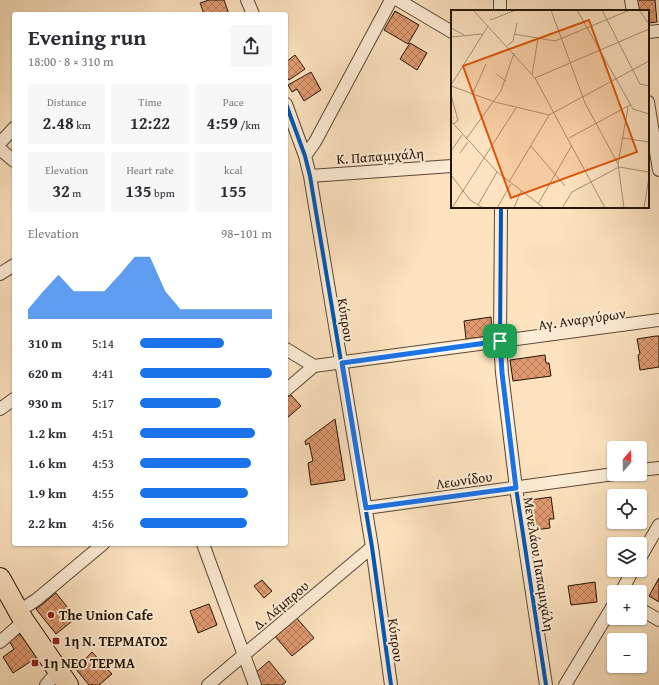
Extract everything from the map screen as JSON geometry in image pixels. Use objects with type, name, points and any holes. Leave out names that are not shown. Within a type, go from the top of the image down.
[{"type":"main road","points":[[0,578],[57,680]]},
{"type":"street","points":[[247,0],[252,12]]},
{"type":"street","points":[[305,156],[315,142],[391,0]]},
{"type":"street","points":[[398,0],[451,31]]},
{"type":"street","points":[[631,0],[633,10]]},
{"type":"street","points":[[649,32],[659,31]]},
{"type":"street","name":"Κύπρου","points":[[288,109],[305,156],[310,176],[366,508],[391,685]]},
{"type":"street","points":[[649,110],[654,153],[659,170]]},
{"type":"street","points":[[0,143],[12,130]]},
{"type":"street","points":[[0,150],[12,159]]},
{"type":"street","name":"Κ. Παπαμιχάλη","points":[[310,176],[451,166]]},
{"type":"street","name":"Μενελάου Παπαμιχάλη","points":[[501,208],[500,341],[502,373],[516,488],[546,685]]},
{"type":"street","points":[[0,274],[12,267]]},
{"type":"street","name":"Αγ. Αναργύρων","points":[[314,366],[659,320]]},
{"type":"street","points":[[288,350],[314,366],[288,388]]},
{"type":"street","points":[[0,409],[12,400]]},
{"type":"street","points":[[647,469],[659,468]]},
{"type":"street","name":"Λεωνίδου","points":[[366,508],[607,475]]},
{"type":"street","points":[[647,546],[659,525]]},
{"type":"street","points":[[0,642],[36,600],[101,546]]},
{"type":"street","points":[[204,546],[255,685]]},
{"type":"street","name":"Δ. Λάμπρου","points":[[208,685],[372,547]]},
{"type":"street","points":[[647,613],[659,620]]},
{"type":"street","points":[[565,685],[607,616]]},
{"type":"building","points":[[209,0],[224,0],[228,12],[203,12],[200,3]]},
{"type":"building","points":[[635,0],[655,0],[657,22],[649,23],[649,10],[637,10]]},
{"type":"building","points":[[395,11],[419,25],[408,44],[384,30]]},
{"type":"building","points":[[410,43],[427,53],[417,70],[400,59]]},
{"type":"building","points":[[295,55],[305,69],[289,80],[288,79],[288,60]]},
{"type":"building","points":[[311,72],[321,90],[304,101],[297,89],[292,92],[288,85]]},
{"type":"building","points":[[491,317],[492,336],[466,339],[464,321]]},
{"type":"building","points":[[659,336],[659,367],[640,370],[638,355],[640,354],[637,339]]},
{"type":"building","points":[[545,355],[546,363],[549,363],[551,376],[513,381],[510,360]]},
{"type":"building","points":[[291,395],[301,406],[288,417],[288,397]]},
{"type":"building","points":[[335,419],[345,480],[311,485],[308,463],[313,461],[309,443],[306,445],[305,441]]},
{"type":"building","points":[[551,497],[554,519],[549,519],[550,528],[534,530],[530,500]]},
{"type":"building","points":[[659,578],[659,602],[649,596]]},
{"type":"building","points":[[262,580],[272,591],[264,598],[254,586]]},
{"type":"building","points":[[595,582],[597,602],[571,605],[568,586]]},
{"type":"building","points":[[56,593],[76,618],[56,634],[36,609]]},
{"type":"building","points":[[209,604],[217,625],[198,633],[190,611]]},
{"type":"building","points":[[295,616],[314,638],[292,656],[273,634]]},
{"type":"building","points":[[23,632],[39,656],[13,673],[3,657],[14,649],[9,641]]},
{"type":"building","points":[[92,652],[112,674],[99,685],[89,685],[76,669]]},
{"type":"building","points":[[269,661],[286,682],[282,685],[262,685],[253,675]]},
{"type":"cycle path","points":[[288,109],[305,156],[310,176],[372,547],[391,685]]},
{"type":"cycle path","points":[[501,208],[500,341],[502,373],[516,488],[546,685]]},
{"type":"place","name":"The Union Cafe","points":[[51,615]]},
{"type":"place","name":"1η Ν. ΤΕΡΜΑΤΟΣ","points":[[56,641]]},
{"type":"place","name":"1η ΝΕΟ ΤΕΡΜΑ","points":[[35,663]]},
{"type":"route","points":[[500,341],[502,373],[516,488],[366,508],[342,363],[500,341]]}]
